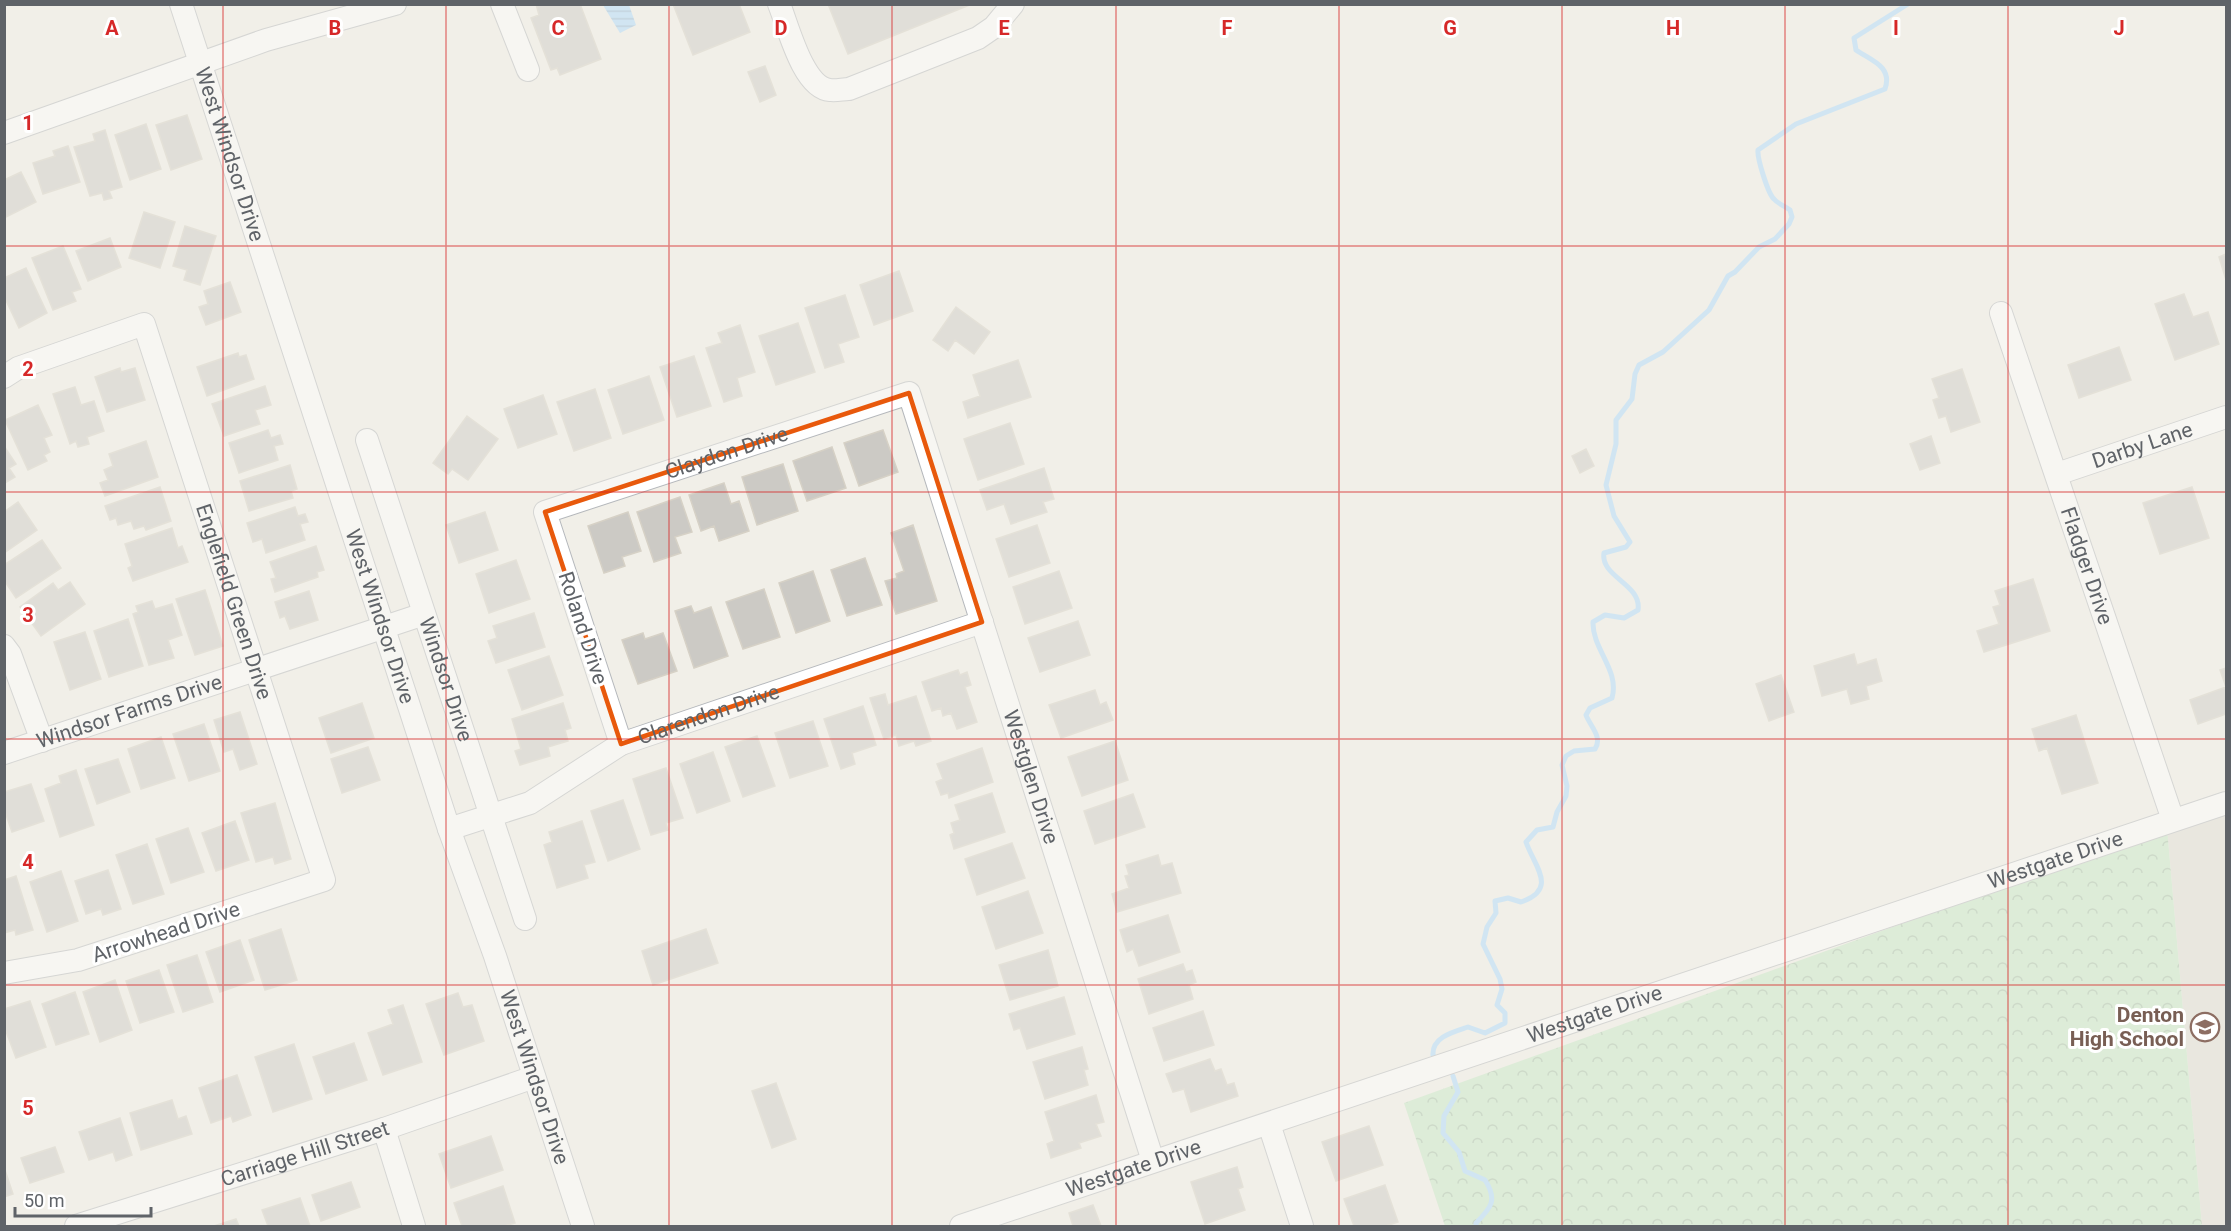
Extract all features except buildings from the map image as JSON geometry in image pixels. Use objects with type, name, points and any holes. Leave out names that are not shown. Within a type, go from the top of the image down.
[{"type":"street","name":"West Windsor Drive","points":[[181,4],[449,829],[495,956],[583,1227]]},
{"type":"street","points":[[4,133],[267,40],[395,4]]},
{"type":"street","points":[[502,4],[528,70]]},
{"type":"street","points":[[779,4],[804,69],[814,83],[828,91],[849,89],[978,38],[994,27],[1013,4]]},
{"type":"street","name":"Fladger Drive","points":[[2001,313],[2173,820]]},
{"type":"street","name":"Englefield Green Drive","points":[[4,377],[28,364],[144,324],[258,669],[324,880]]},
{"type":"street","name":"Claydon Drive","points":[[545,512],[909,393]]},
{"type":"street","name":"Westglen Drive","points":[[909,393],[1153,1161]]},
{"type":"street","name":"Darby Lane","points":[[2057,474],[2226,417]]},
{"type":"street","name":"Windsor Drive","points":[[368,440],[525,919]]},
{"type":"street","name":"Roland Drive","points":[[545,512],[621,744]]},
{"type":"street","name":"Windsor Farms Drive","points":[[4,753],[424,614]]},
{"type":"street","name":"Clarendon Drive","points":[[449,829],[530,803],[621,744],[982,622]]},
{"type":"street","points":[[4,646],[10,654],[42,741]]},
{"type":"street","name":"Westgate Drive","points":[[961,1227],[1022,1217],[1153,1161],[2226,803]]},
{"type":"street","name":"Arrowhead Drive","points":[[4,973],[78,960],[324,880]]},
{"type":"street","name":"Carriage Hill Street","points":[[76,1227],[384,1129],[534,1077]]},
{"type":"street","points":[[1269,1124],[1302,1227]]},
{"type":"street","points":[[384,1129],[414,1227]]},
{"type":"highlighted area","points":[[909,393],[982,622],[621,744],[545,512]]},
{"type":"shaded area","name":"Denton High School","points":[[2226,809],[2226,1226],[2202,1226],[2167,828]]},
{"type":"green space","points":[[2167,828],[2202,1226],[1445,1226],[1404,1103]]},
{"type":"water","points":[[603,5],[629,5],[636,25],[620,33]]},
{"type":"waterway","points":[[1436,1059],[1433,1055],[1434,1049],[1445,1036],[1468,1027],[1485,1033],[1505,1023],[1505,1013],[1497,1005],[1502,989],[1500,979],[1483,944],[1487,927],[1496,913],[1495,901],[1508,898],[1521,902],[1539,891],[1541,876],[1526,842],[1537,830],[1553,827],[1557,812],[1566,796],[1567,786],[1562,765],[1566,756],[1574,751],[1595,749],[1597,745],[1597,736],[1586,715],[1590,708],[1612,698],[1613,688],[1612,678],[1597,641],[1593,622],[1605,615],[1624,618],[1638,610],[1638,601],[1634,594],[1608,568],[1604,561],[1604,553],[1626,547],[1630,542],[1614,516],[1606,485],[1616,444],[1616,420],[1632,399],[1635,374],[1639,365],[1663,352],[1709,310],[1728,276],[1735,272],[1759,247],[1775,239],[1789,224],[1792,217],[1790,210],[1772,196],[1763,176],[1758,150],[1796,124],[1885,89],[1887,81],[1883,69],[1856,50],[1854,38],[1908,4]]},
{"type":"waterway","points":[[1453,1076],[1458,1092],[1444,1116],[1443,1133],[1459,1152],[1465,1171],[1485,1180],[1492,1198],[1489,1208],[1476,1226]]},
{"type":"place","name":"Denton High School","points":[[2205,1027]]}]
